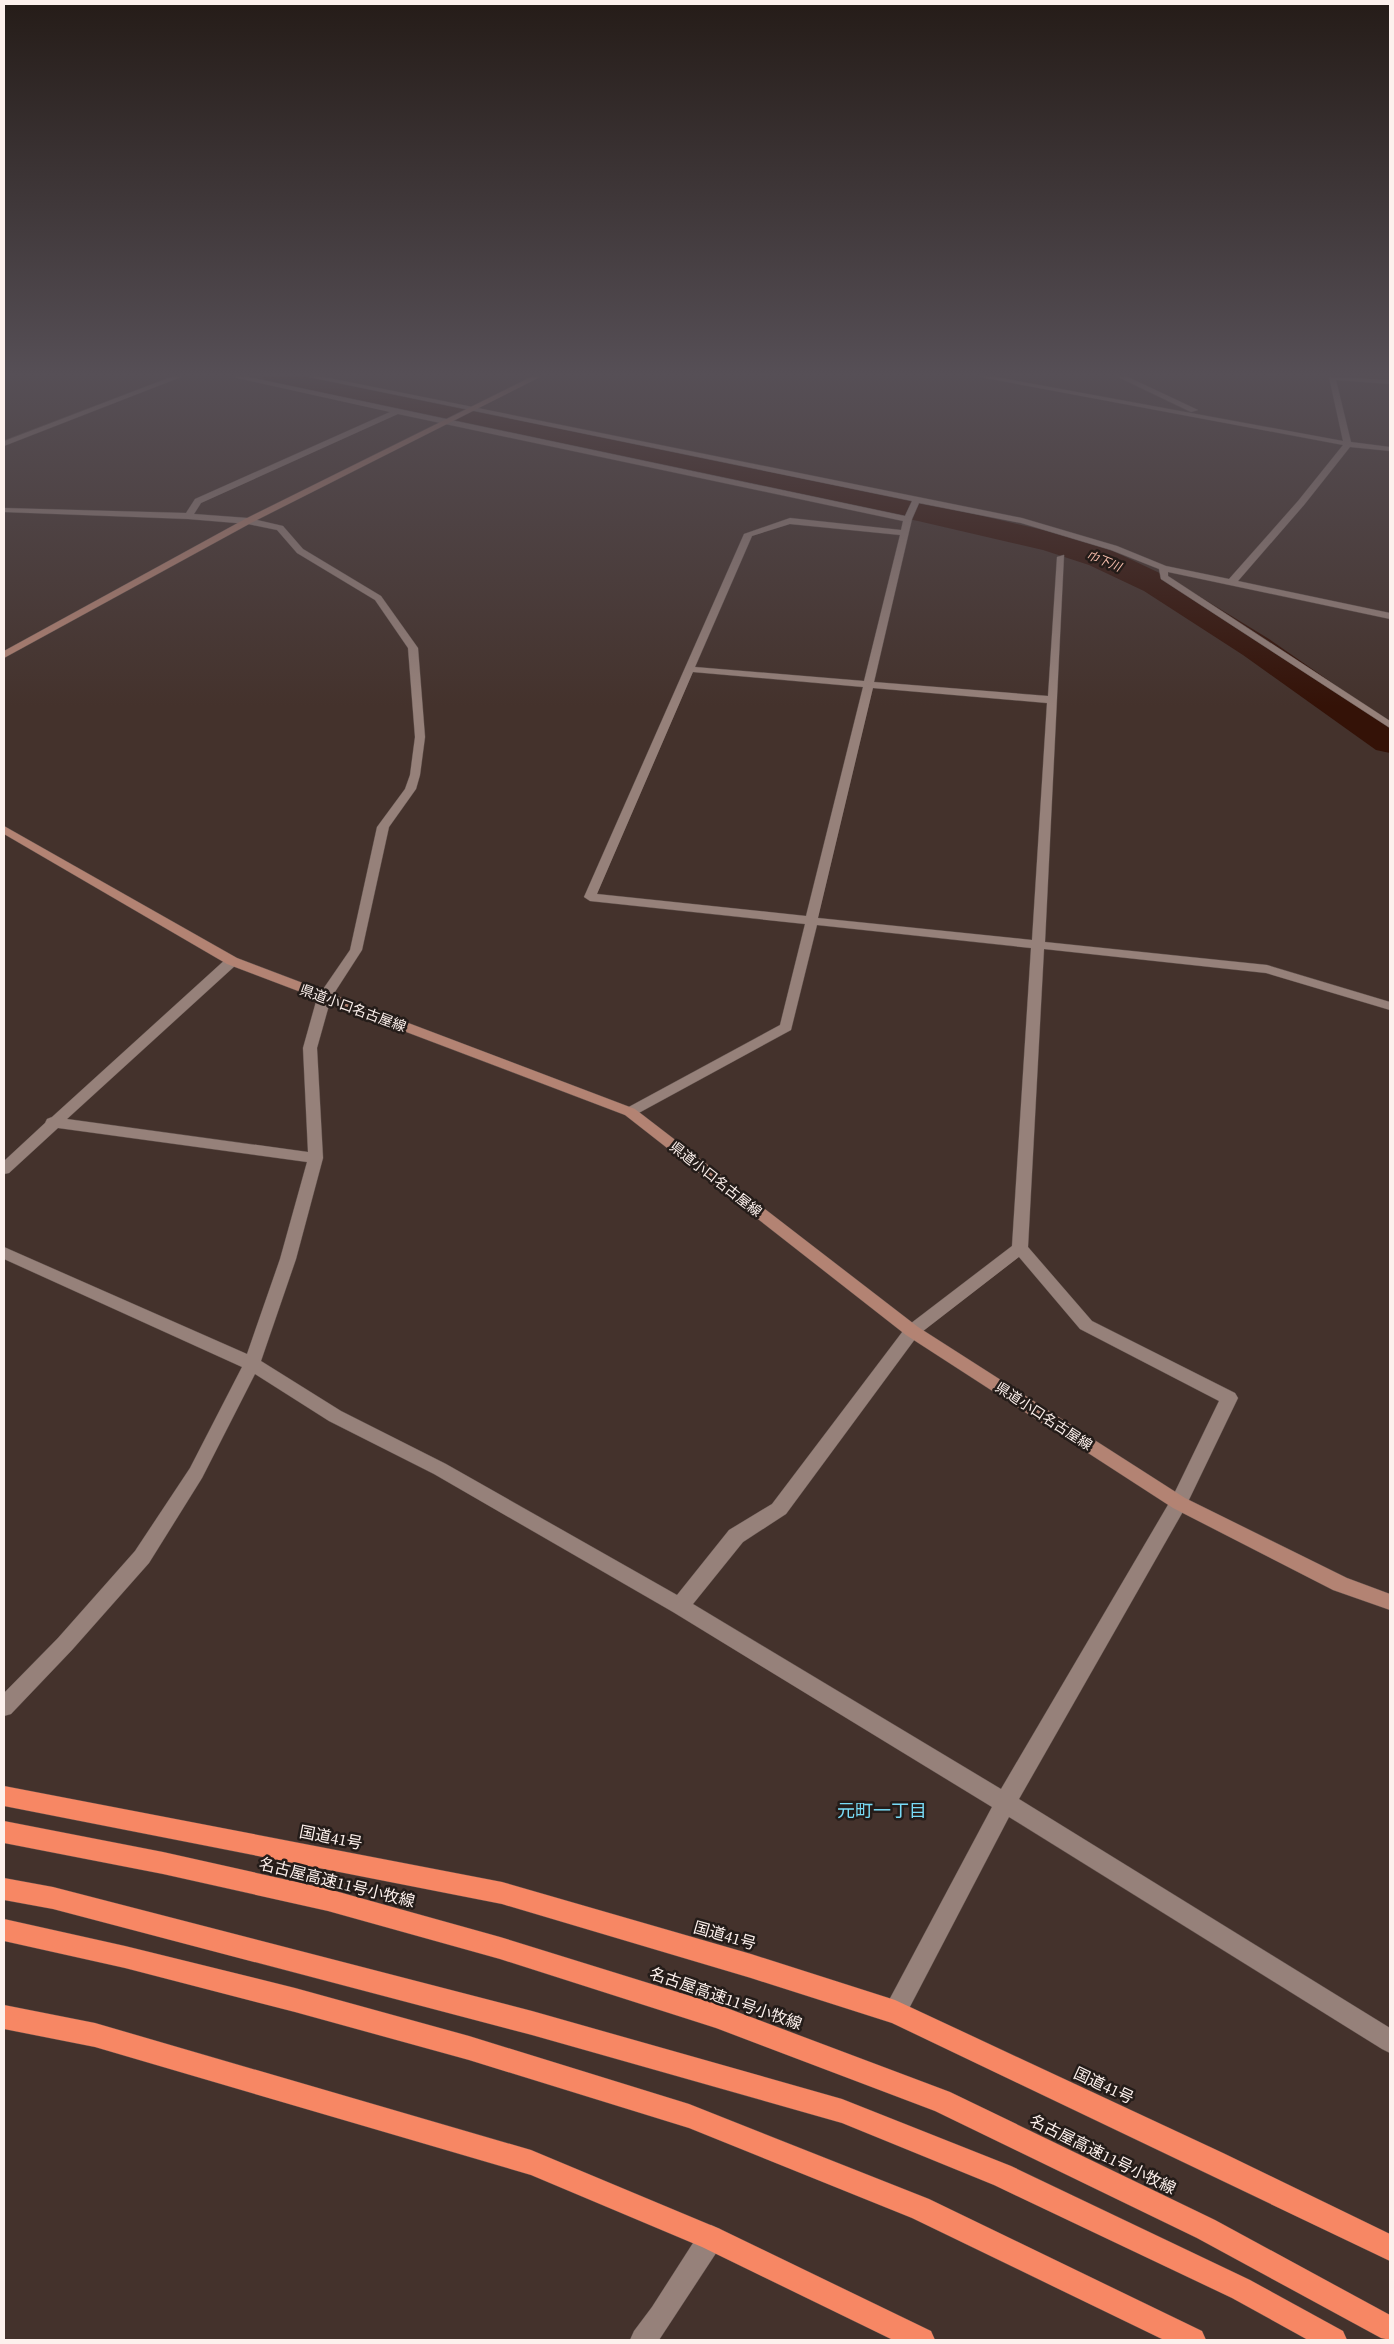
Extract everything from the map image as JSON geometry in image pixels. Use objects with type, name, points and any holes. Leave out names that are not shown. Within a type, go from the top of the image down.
[{"type":"highway","name":"国道41号","points":[[4,1796],[502,1893],[741,1963],[895,2012],[1205,2158],[1390,2248]]},
{"type":"highway","name":"名古屋高速11号小牧線","points":[[4,1832],[163,1863],[328,1900],[500,1948],[716,2016],[941,2101],[1206,2229],[1390,2329]]},
{"type":"highway","points":[[4,1889],[53,1898],[532,2023],[842,2111],[1002,2175],[1241,2289],[1334,2340]]},
{"type":"highway","points":[[4,1930],[125,1957],[304,2003],[469,2048],[689,2116],[920,2208],[1193,2340]]},
{"type":"highway","points":[[4,2017],[95,2035],[531,2164],[711,2238],[922,2340]]},
{"type":"main road","points":[[4,656],[248,521],[317,486]]},
{"type":"main road","name":"県道小口名古屋線","points":[[4,829],[232,962],[630,1112],[912,1331],[1179,1503],[1340,1584],[1390,1602]]},
{"type":"street","points":[[188,516],[198,501],[230,486]]},
{"type":"street","points":[[760,486],[909,518]]},
{"type":"street","points":[[839,486],[1022,521],[1114,548],[1163,568],[1390,616]]},
{"type":"street","points":[[1232,582],[1314,486]]},
{"type":"street","points":[[630,1112],[786,1027],[810,921],[909,518],[915,502]]},
{"type":"street","points":[[4,510],[188,516],[248,521],[280,528],[300,551],[378,598],[413,648],[420,737],[415,775],[410,789],[383,827],[356,950],[324,998],[310,1048],[316,1158],[288,1259],[252,1364],[196,1473],[142,1557],[65,1644],[4,1707]]},
{"type":"street","points":[[906,533],[790,521],[748,534],[590,897],[1267,969],[1390,1006]]},
{"type":"street","points":[[895,2012],[1005,1803],[1179,1503],[1229,1398],[1086,1325],[1020,1248],[1062,556]]},
{"type":"street","points":[[1163,568],[1164,576],[1390,725]]},
{"type":"street","points":[[689,669],[1053,700]]},
{"type":"street","points":[[4,1169],[52,1122],[232,962]]},
{"type":"street","points":[[52,1122],[316,1158]]},
{"type":"street","points":[[680,1606],[736,1536],[779,1509],[912,1331],[1020,1248]]},
{"type":"street","points":[[4,1253],[252,1364],[335,1416],[440,1469],[680,1606],[1005,1803],[1390,2041]]},
{"type":"street","points":[[643,2340],[661,2316],[711,2238]]},
{"type":"waterway","name":"巾下川","points":[[800,486],[1053,542],[1101,558],[1156,584],[1256,647],[1390,741]]},
{"type":"district","name":"元町一丁目","points":[[882,1811]]}]
